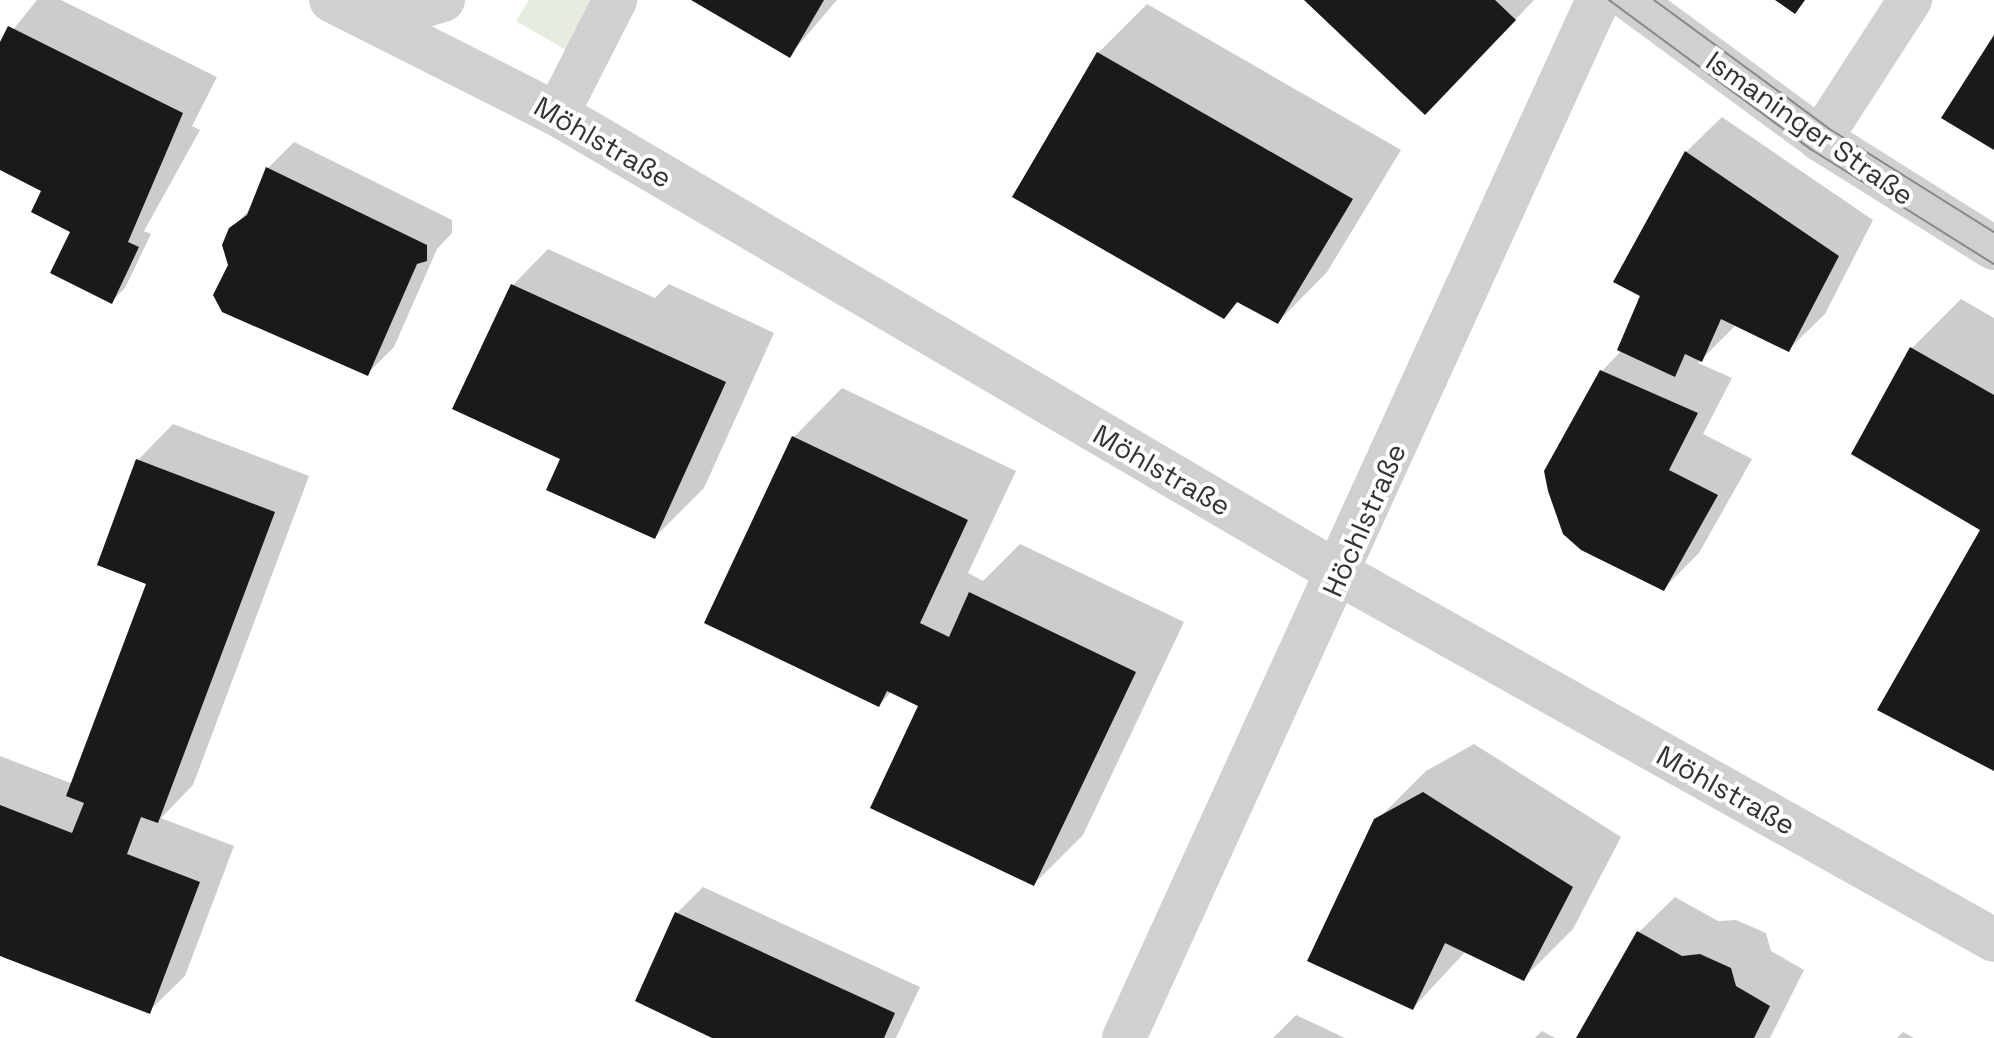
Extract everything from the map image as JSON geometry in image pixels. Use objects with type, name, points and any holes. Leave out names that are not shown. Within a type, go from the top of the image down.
[{"type":"street","name":"Möhlstraße","points":[[331,0],[377,20],[557,114],[1340,574],[1994,940]]},
{"type":"street","points":[[377,20],[443,0]]},
{"type":"street","points":[[557,114],[615,0]]},
{"type":"street","name":"Höchlstraße","points":[[1124,1038],[1340,574],[1598,0]]},
{"type":"street","name":"Ismaninger Straße","points":[[1631,0],[1820,139],[1994,248]]},
{"type":"street","points":[[1820,139],[1910,0]]},
{"type":"shaded area","points":[[529,0],[595,0],[571,53],[516,21]]},
{"type":"building","points":[[691,0],[824,0],[790,58]]},
{"type":"building","points":[[1304,0],[1495,0],[1516,20],[1425,115]]},
{"type":"building","points":[[1775,0],[1805,0],[1795,14]]},
{"type":"building","points":[[8,26],[183,113],[128,242],[139,247],[112,304],[50,273],[70,232],[31,212],[41,191],[0,170],[0,42]]},
{"type":"building","points":[[1994,35],[1994,150],[1941,118]]},
{"type":"building","points":[[1097,52],[1353,199],[1278,324],[1237,302],[1224,319],[1012,197]]},
{"type":"building","points":[[1685,151],[1839,256],[1789,352],[1721,319],[1702,362],[1685,354],[1675,377],[1617,350],[1640,296],[1613,282]]},
{"type":"building","points":[[266,167],[427,245],[427,261],[417,264],[368,376],[222,312],[213,295],[228,265],[222,245],[229,228],[247,215]]},
{"type":"building","points":[[511,284],[726,382],[655,539],[546,490],[560,459],[452,409]]},
{"type":"building","points":[[1910,347],[1994,395],[1994,771],[1877,710],[1980,530],[1851,454]]},
{"type":"building","points":[[1600,370],[1698,413],[1669,470],[1718,495],[1664,591],[1581,550],[1563,534],[1548,491],[1544,471]]},
{"type":"building","points":[[792,436],[968,520],[920,623],[949,637],[969,592],[1136,672],[1034,886],[870,808],[918,706],[887,691],[879,707],[704,623]]},
{"type":"building","points":[[136,459],[275,512],[158,823],[141,817],[127,854],[200,882],[150,1014],[0,956],[0,805],[72,833],[84,803],[66,796],[146,584],[97,565]]},
{"type":"building","points":[[1423,792],[1573,887],[1524,981],[1445,943],[1413,1010],[1307,961],[1374,819]]},
{"type":"building","points":[[675,912],[895,1013],[884,1038],[712,1038],[635,1001]]},
{"type":"building","points":[[1637,931],[1682,956],[1700,954],[1731,968],[1736,986],[1770,1006],[1754,1038],[1576,1038]]},
{"type":"tram line","points":[[1609,0],[1812,150],[1994,264]]},
{"type":"tram line","points":[[1654,0],[1828,128],[1994,232]]}]
